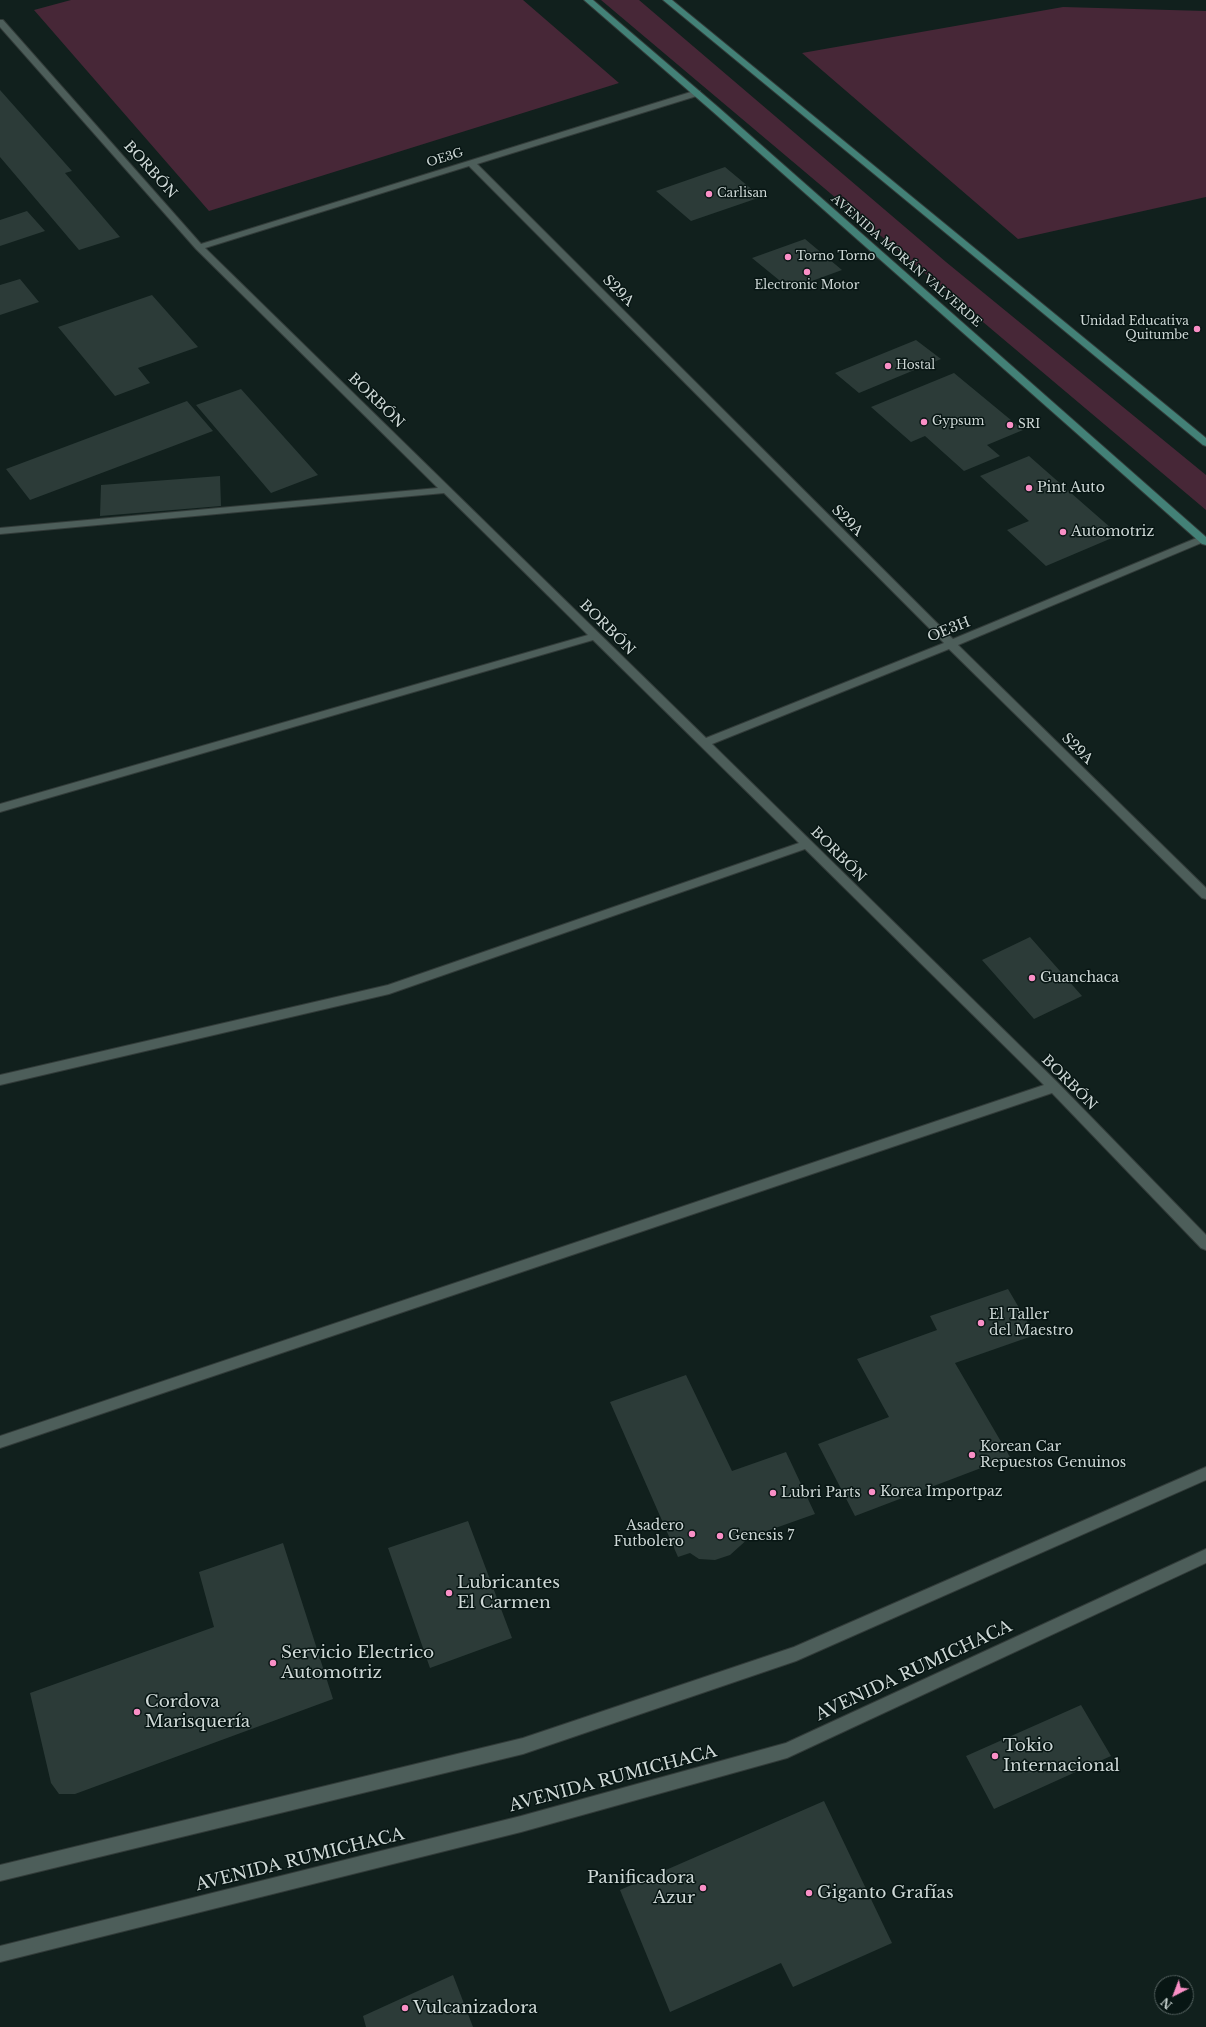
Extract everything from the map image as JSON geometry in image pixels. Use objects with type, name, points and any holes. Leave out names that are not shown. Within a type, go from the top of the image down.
[{"type":"main road","name":"AVENIDA MORÁN VALVERDE","points":[[588,0],[697,93],[1205,541]]},
{"type":"main road","points":[[667,0],[1206,443]]},
{"type":"street","name":"BORBÓN","points":[[0,22],[199,247],[1054,1087],[1206,1244]]},
{"type":"street","name":"OE3G","points":[[199,247],[697,93]]},
{"type":"street","name":"S29A","points":[[471,163],[951,644],[1206,895]]},
{"type":"street","points":[[0,531],[446,490]]},
{"type":"street","name":"OE3H","points":[[704,743],[1205,541]]},
{"type":"street","points":[[0,808],[596,636]]},
{"type":"street","points":[[0,1080],[389,989],[808,844]]},
{"type":"street","points":[[0,1442],[1054,1087]]},
{"type":"street","points":[[0,1873],[524,1746],[796,1654],[1206,1473]]},
{"type":"street","name":"AVENIDA RUMICHACA","points":[[0,1954],[521,1824],[788,1750],[1206,1556]]},
{"type":"shaded area","points":[[71,0],[523,0],[619,83],[209,211],[34,10]]},
{"type":"shaded area","points":[[601,0],[639,0],[946,262],[1206,475],[1206,510]]},
{"type":"shaded area","points":[[1063,7],[1206,11],[1206,197],[1018,239],[802,53]]},
{"type":"building","points":[[0,90],[72,171],[65,173],[120,237],[79,250],[0,157]]},
{"type":"building","name":"Carlisan","points":[[725,167],[761,197],[691,221],[656,191]]},
{"type":"building","points":[[27,211],[45,231],[0,246],[0,220]]},
{"type":"building","points":[[805,239],[842,270],[790,289],[752,258]]},
{"type":"building","points":[[20,279],[39,302],[0,315],[0,285]]},
{"type":"building","points":[[152,295],[198,347],[138,368],[150,383],[115,396],[58,327]]},
{"type":"building","name":"Hostal","points":[[916,340],[941,359],[859,393],[835,373]]},
{"type":"building","points":[[954,373],[1023,430],[987,445],[1000,456],[964,471],[925,436],[911,442],[871,407]]},
{"type":"building","points":[[241,389],[318,475],[271,493],[196,405]]},
{"type":"building","points":[[187,401],[213,431],[30,500],[6,469]]},
{"type":"building","points":[[1029,456],[1119,535],[1046,566],[1007,530],[1029,521],[980,476]]},
{"type":"building","points":[[220,476],[221,506],[100,516],[101,485]]},
{"type":"building","name":"Guanchaca","points":[[1030,937],[1082,996],[1034,1019],[982,960]]},
{"type":"building","points":[[1008,1289],[1035,1335],[955,1363],[1010,1457],[855,1516],[818,1444],[889,1417],[857,1359],[937,1330],[930,1316]]},
{"type":"building","points":[[686,1375],[732,1471],[786,1452],[815,1514],[750,1537],[730,1555],[715,1560],[699,1559],[690,1553],[678,1557],[610,1402]]},
{"type":"building","name":"Lubricantes El Carmen","points":[[468,1521],[512,1638],[430,1668],[388,1548]]},
{"type":"building","points":[[283,1543],[333,1699],[75,1794],[59,1794],[51,1783],[30,1693],[214,1627],[199,1572]]},
{"type":"building","points":[[1081,1705],[1111,1756],[994,1809],[966,1756]]},
{"type":"building","points":[[824,1801],[892,1943],[793,1987],[781,1963],[670,2012],[620,1890]]},
{"type":"building","points":[[453,1975],[473,2027],[366,2027],[363,2016]]},
{"type":"place","name":"Carlisan","points":[[709,194]]},
{"type":"place","name":"Torno Torno","points":[[788,257]]},
{"type":"place","name":"Electronic Motor","points":[[807,272]]},
{"type":"place","name":"Unidad Educativa Quitumbe","points":[[1197,329]]},
{"type":"place","name":"Hostal","points":[[888,366]]},
{"type":"place","name":"Gypsum","points":[[924,422]]},
{"type":"place","name":"SRI","points":[[1010,425]]},
{"type":"place","name":"Pint Auto","points":[[1029,488]]},
{"type":"place","name":"Automotriz","points":[[1063,532]]},
{"type":"place","name":"Guanchaca","points":[[1032,978]]},
{"type":"place","name":"El Taller del Maestro","points":[[981,1323]]},
{"type":"place","name":"Korean Car Repuestos Genuinos","points":[[972,1455]]},
{"type":"place","name":"Korea Importpaz","points":[[872,1492]]},
{"type":"place","name":"Lubri Parts","points":[[773,1493]]},
{"type":"place","name":"Asadero Futbolero","points":[[692,1534]]},
{"type":"place","name":"Genesis 7","points":[[720,1536]]},
{"type":"place","name":"Lubricantes El Carmen","points":[[449,1593]]},
{"type":"place","name":"Servicio Electrico Automotriz","points":[[273,1663]]},
{"type":"place","name":"Cordova Marisquería","points":[[137,1712]]},
{"type":"place","name":"Tokio Internacional","points":[[995,1756]]},
{"type":"place","name":"Panificadora Azur","points":[[703,1888]]},
{"type":"place","name":"Giganto Grafías","points":[[809,1893]]},
{"type":"place","name":"Vulcanizadora","points":[[405,2008]]}]
